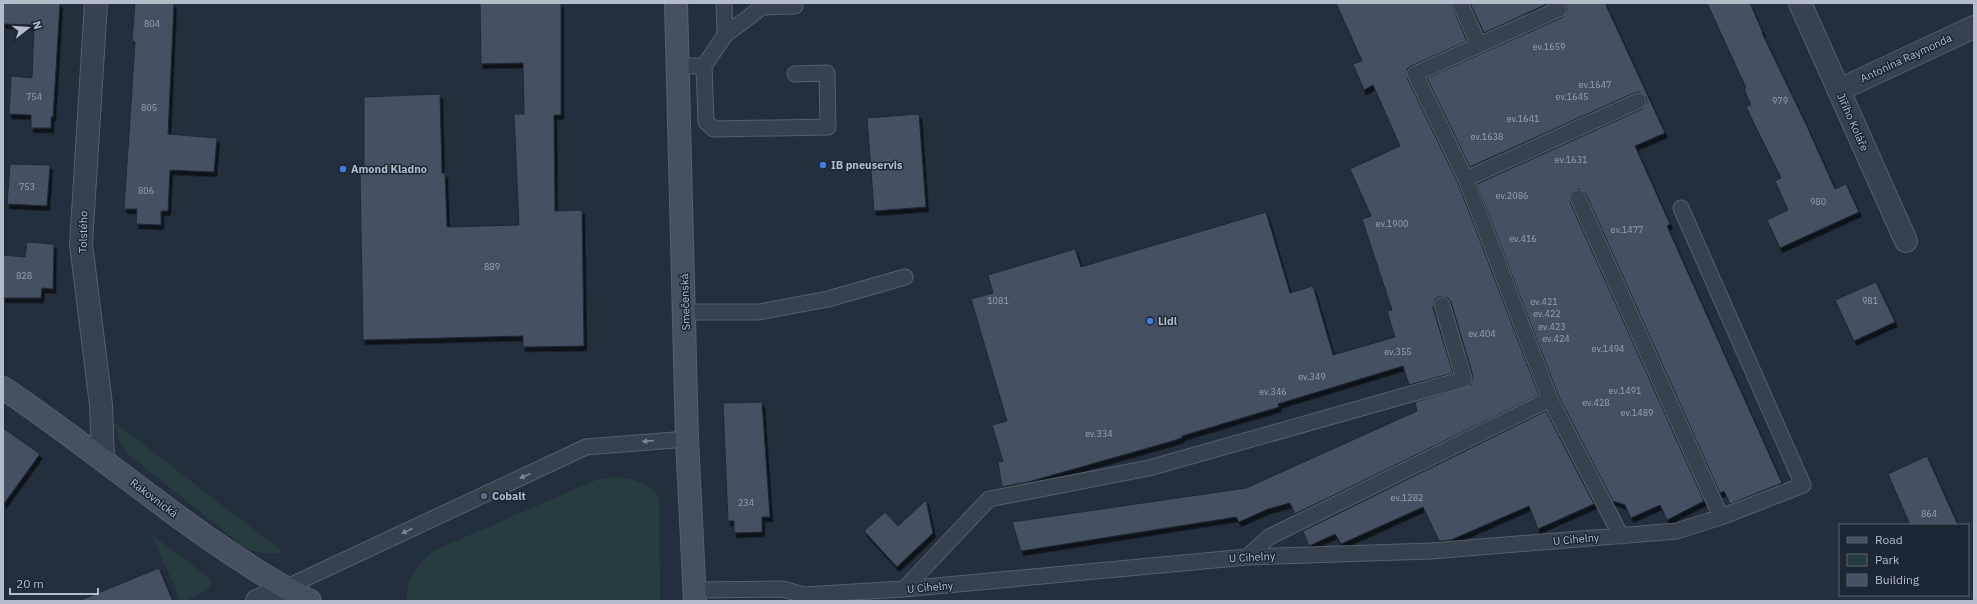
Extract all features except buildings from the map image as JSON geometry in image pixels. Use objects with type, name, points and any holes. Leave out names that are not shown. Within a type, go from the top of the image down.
[{"type":"street","name":"Tolstého","points":[[96,3],[81,244],[101,405],[103,460]]},
{"type":"street","name":"Smečenská","points":[[676,3],[685,312],[687,439],[695,596]]},
{"type":"street","name":"Jiřího Koláře","points":[[1800,3],[1906,241]]},
{"type":"street","name":"Antonína Raymonda","points":[[1838,90],[1974,27]]},
{"type":"street","name":"Rakovnická","points":[[3,388],[103,460],[210,541],[285,588],[310,601]]},
{"type":"street","points":[[257,601],[285,588]]},
{"type":"lane","points":[[724,3],[725,35]]},
{"type":"lane","points":[[1460,3],[1479,45]]},
{"type":"lane","points":[[1556,3],[1559,9],[1415,74],[1466,179],[1550,399],[1621,536]]},
{"type":"lane","points":[[795,6],[762,5],[725,35],[704,66],[706,122],[714,129],[828,126],[827,73],[795,74]]},
{"type":"lane","points":[[677,66],[704,66]]},
{"type":"lane","points":[[1466,179],[1638,101]]},
{"type":"lane","points":[[1578,198],[1720,517]]},
{"type":"lane","name":"U Cihelny","points":[[695,596],[783,589],[803,595],[904,589],[1247,557],[1431,551],[1677,531],[1720,517],[1803,484],[1681,208]]},
{"type":"lane","points":[[685,312],[759,312],[828,299],[905,277]]},
{"type":"lane","points":[[904,589],[989,499],[1149,468],[1464,378],[1442,305]]},
{"type":"lane","points":[[1247,557],[1269,537],[1550,399]]},
{"type":"lane","points":[[285,588],[586,447],[687,439]]},
{"type":"green space","points":[[114,422],[283,552],[272,554],[261,553],[241,545],[128,454],[118,440]]},
{"type":"green space","points":[[610,477],[631,479],[638,482],[655,493],[659,499],[660,601],[408,601],[407,594],[410,580],[418,567],[433,551],[596,480]]},
{"type":"green space","points":[[151,534],[210,578],[211,582],[209,589],[185,601],[181,601]]},
{"type":"place","name":"IB pneuservis","points":[[823,165]]},
{"type":"place","name":"Amond Kladno","points":[[343,169]]},
{"type":"place","name":"Lidl","points":[[1150,321]]},
{"type":"place","name":"Cobalt","points":[[484,496]]}]
